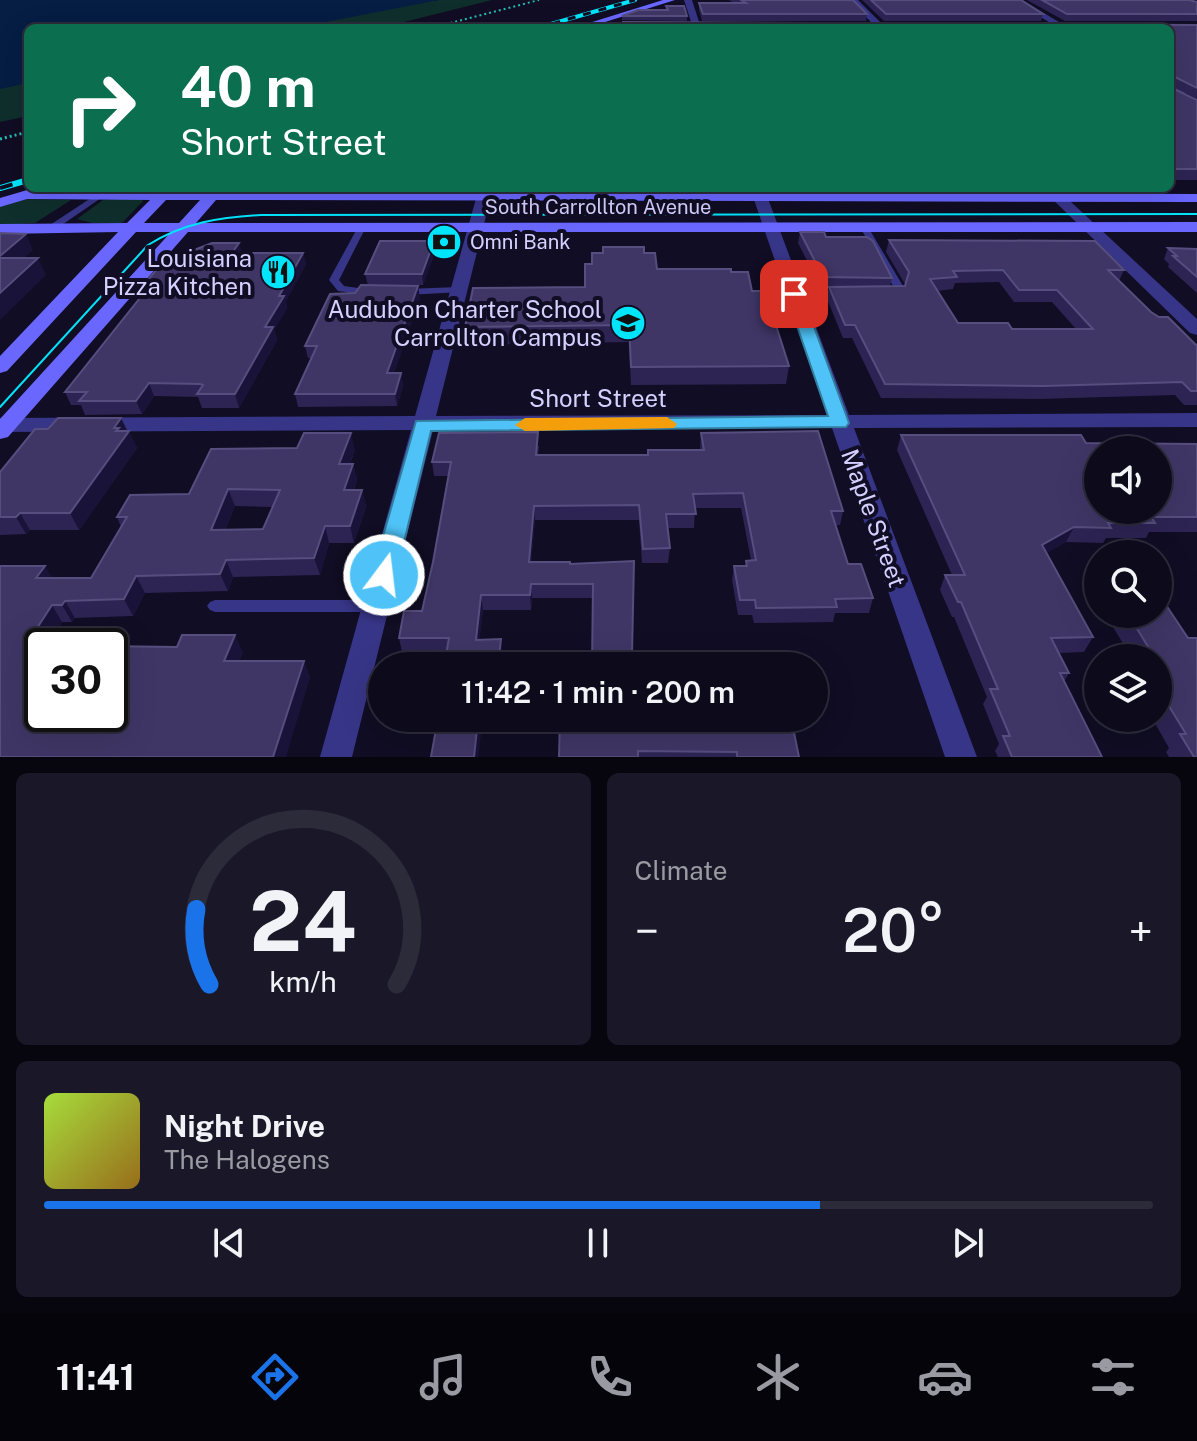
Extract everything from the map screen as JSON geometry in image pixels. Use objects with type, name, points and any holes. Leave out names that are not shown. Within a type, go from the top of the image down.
[{"type":"main road","points":[[590,24],[671,0]]},
{"type":"main road","points":[[0,203],[37,192]]},
{"type":"main road","points":[[0,367],[165,192]]},
{"type":"main road","name":"South Carrollton Avenue","points":[[27,195],[100,196],[165,192],[1054,193],[1197,198]]},
{"type":"main road","points":[[2,427],[215,192]]},
{"type":"main road","name":"South Carrollton Avenue","points":[[0,229],[1197,227]]},
{"type":"street","points":[[688,0],[696,24]]},
{"type":"street","points":[[853,0],[878,24]]},
{"type":"street","points":[[1016,0],[1057,24]]},
{"type":"street","points":[[1174,90],[1197,90]]},
{"type":"street","points":[[1174,92],[1197,105]]},
{"type":"street","points":[[336,757],[485,193]]},
{"type":"street","name":"Maple Street","points":[[758,193],[961,757]]},
{"type":"street","points":[[1054,193],[1197,329]]},
{"type":"street","name":"Short Street","points":[[2,427],[1197,420]]},
{"type":"lane","points":[[50,229],[100,196]]},
{"type":"lane","points":[[362,227],[334,280],[341,289],[382,293]]},
{"type":"lane","points":[[864,227],[898,286],[896,295],[881,295]]},
{"type":"lane","points":[[397,292],[459,290]]},
{"type":"lane","points":[[794,294],[852,294]]},
{"type":"lane","points":[[215,606],[376,606]]},
{"type":"path","points":[[446,24],[539,0]]},
{"type":"path","points":[[0,139],[24,133]]},
{"type":"green space","points":[[439,0],[492,0],[396,24],[309,24]]},
{"type":"green space","points":[[24,82],[24,117],[0,122],[0,85]]},
{"type":"green space","points":[[140,198],[143,201],[122,223],[92,223],[77,219],[103,200]]},
{"type":"green space","points":[[23,199],[71,200],[35,223],[0,225],[0,206]]},
{"type":"water","points":[[0,0],[439,0],[316,24],[24,24],[24,84],[0,89]]},
{"type":"building","points":[[741,0],[853,0],[867,14],[703,14],[699,3],[746,3]]},
{"type":"building","points":[[871,0],[1021,0],[1043,14],[886,14]]},
{"type":"building","points":[[1042,0],[1189,0],[1197,2],[1197,14],[1067,14]]},
{"type":"building","points":[[666,6],[684,6],[687,16],[622,16],[638,10],[668,10]]},
{"type":"building","points":[[623,22],[1006,24],[623,24]]},
{"type":"building","points":[[1174,25],[1197,25],[1197,88],[1174,76]]},
{"type":"building","points":[[1174,89],[1197,100],[1197,169],[1174,169]]},
{"type":"building","points":[[800,232],[824,232],[826,237],[867,237],[873,241],[892,278],[823,277]]},
{"type":"building","points":[[0,233],[26,234],[0,256]]},
{"type":"building","points":[[889,240],[1095,241],[1124,270],[1108,270],[1151,312],[1159,317],[1168,317],[1197,346],[1197,391],[1191,391],[1182,382],[1044,386],[885,384],[855,325],[845,325],[829,287],[905,286],[909,272]],"holes":[[[1003,270],[1019,290],[1057,290],[1093,329],[1012,329],[1008,323],[958,323],[930,279],[957,277],[953,271]]]},
{"type":"building","points":[[380,241],[434,241],[422,274],[365,274]]},
{"type":"building","points":[[212,243],[239,243],[232,253],[303,253],[279,296],[284,296],[265,327],[273,327],[235,394],[197,394],[203,385],[200,384],[149,383],[136,401],[79,401],[87,392],[65,392],[147,289],[140,289],[163,262]]},
{"type":"building","points":[[603,247],[644,247],[644,253],[655,253],[657,269],[731,269],[731,272],[748,272],[752,291],[765,291],[789,366],[631,367],[629,325],[465,327],[473,288],[585,287],[585,264],[592,264],[592,253],[603,253]]},
{"type":"building","points":[[1168,248],[1197,249],[1197,277],[1173,256],[1177,256]]},
{"type":"building","points":[[0,258],[38,258],[0,293]]},
{"type":"building","points":[[361,285],[418,286],[387,373],[401,373],[395,394],[295,394],[317,346],[305,346],[330,294],[355,293]]},
{"type":"building","points":[[58,418],[121,418],[114,428],[119,428],[116,431],[129,431],[70,513],[20,513],[16,517],[0,517],[0,472],[35,429],[48,429]]},
{"type":"building","points":[[818,431],[843,511],[831,511],[848,564],[861,564],[873,598],[835,599],[837,607],[756,608],[755,600],[740,600],[734,566],[747,566],[746,561],[756,560],[743,493],[693,494],[696,514],[666,514],[670,548],[643,549],[639,505],[534,506],[529,562],[634,561],[632,652],[592,652],[593,584],[531,584],[530,595],[481,595],[476,640],[501,639],[500,652],[446,652],[449,638],[399,638],[404,611],[422,611],[433,562],[451,462],[432,462],[439,433],[538,432],[536,455],[648,455],[648,450],[704,450],[701,433]]},
{"type":"building","points":[[304,433],[351,433],[339,464],[353,464],[344,490],[362,490],[350,526],[325,526],[314,558],[226,560],[220,574],[136,576],[124,599],[65,601],[62,605],[52,605],[37,628],[24,628],[24,732],[128,732],[128,646],[177,647],[182,635],[235,635],[224,661],[304,661],[273,757],[0,757],[0,566],[45,566],[36,578],[91,578],[127,517],[117,517],[130,495],[189,494],[211,449],[297,448]],"holes":[[[228,489],[280,490],[263,529],[211,530]]]},
{"type":"building","points":[[901,435],[1081,435],[1084,440],[1084,524],[1109,524],[1111,528],[1074,527],[1042,545],[1084,621],[1084,628],[1088,628],[1093,637],[1051,638],[1069,673],[1060,673],[1084,721],[1084,732],[1090,732],[1102,757],[1012,757],[1003,736],[1010,736],[990,689],[998,689],[961,602],[958,602],[945,575],[965,575]]},
{"type":"building","points":[[1172,444],[1197,444],[1197,517],[1172,517]]},
{"type":"building","points":[[1172,614],[1188,638],[1197,638],[1197,757],[1194,757],[1180,734],[1186,734],[1172,711],[1172,644],[1146,644],[1137,628],[1172,628]]},
{"type":"building","points":[[435,732],[477,732],[474,757],[431,757]]},
{"type":"building","points":[[560,732],[794,732],[799,757],[737,757],[737,752],[638,751],[638,757],[559,757]]},
{"type":"tram line","points":[[0,407],[148,245],[188,226],[231,217],[1197,214]]},
{"type":"railway","points":[[551,24],[635,0]]},
{"type":"railway","points":[[0,188],[24,181]]},
{"type":"slow traffic","points":[[525,425],[667,424]]},
{"type":"place","name":"Omni Bank","points":[[444,242]]},
{"type":"place","name":"Louisiana Pizza Kitchen","points":[[278,272]]},
{"type":"place","name":"Audubon Charter School Carrollton Campus","points":[[628,323]]},
{"type":"route","points":[[384,575],[423,425],[839,423],[794,294]]}]
